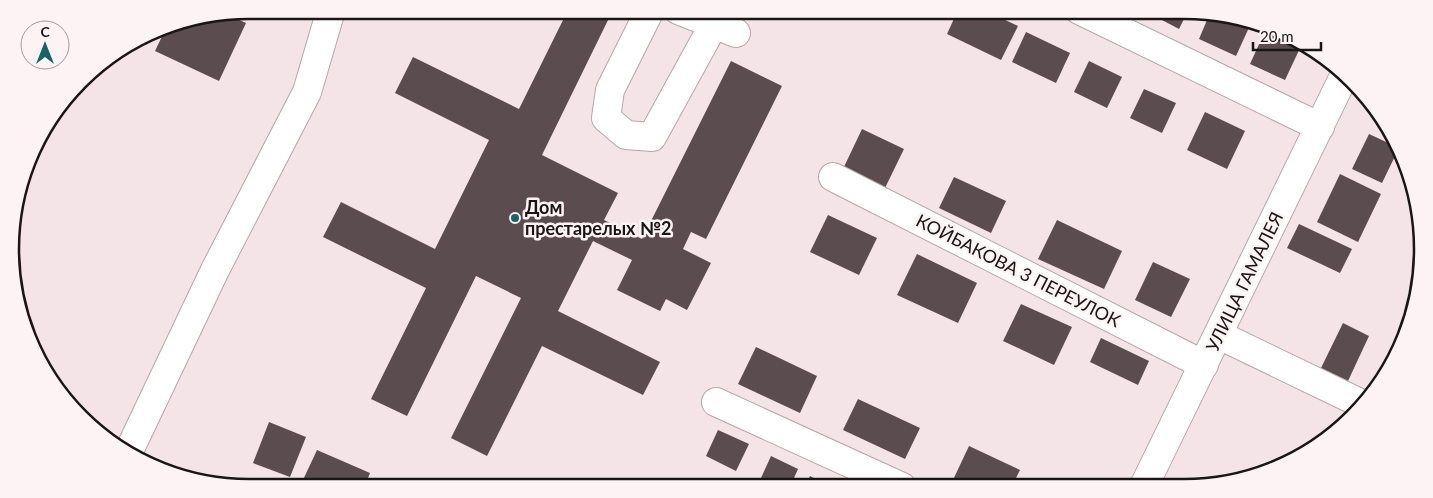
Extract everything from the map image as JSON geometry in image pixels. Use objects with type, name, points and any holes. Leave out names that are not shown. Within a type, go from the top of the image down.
[{"type":"street","points":[[131,446],[215,270],[307,92],[328,19]]},
{"type":"street","points":[[646,19],[610,90],[606,118],[626,135],[652,137],[725,28],[702,19]]},
{"type":"street","points":[[1097,19],[1320,127]]},
{"type":"street","name":"УЛИЦА ГАМАЛЕЯ","points":[[1147,479],[1342,81]]},
{"type":"street","name":"КОЙБАКОВА 3 ПЕРЕУЛОК","points":[[833,177],[1204,365]]},
{"type":"street","points":[[1218,335],[1357,401]]},
{"type":"street","points":[[716,402],[884,479]]},
{"type":"building","points":[[234,19],[246,23],[219,81],[155,51],[162,35],[175,31],[204,23]]},
{"type":"building","points":[[564,19],[609,19],[542,155],[618,193],[604,220],[642,239],[731,61],[782,86],[706,239],[691,232],[683,249],[711,263],[687,310],[666,299],[660,311],[617,290],[632,260],[593,241],[558,311],[660,362],[643,395],[542,346],[487,456],[451,438],[521,298],[476,276],[407,416],[371,399],[426,288],[323,237],[341,202],[435,249],[489,140],[395,93],[413,57],[519,109]]},
{"type":"building","points":[[954,19],[1003,19],[1018,26],[1001,60],[947,34]]},
{"type":"building","points":[[1160,19],[1184,19],[1179,29]]},
{"type":"building","points":[[1207,20],[1249,28],[1236,56],[1199,39]]},
{"type":"building","points":[[1026,32],[1070,53],[1056,83],[1012,62]]},
{"type":"building","points":[[1264,33],[1286,42],[1299,50],[1285,80],[1250,64]]},
{"type":"building","points":[[1089,61],[1122,77],[1107,108],[1074,92]]},
{"type":"building","points":[[1144,89],[1176,103],[1162,133],[1130,118]]},
{"type":"building","points":[[1205,112],[1245,131],[1227,169],[1187,150]]},
{"type":"building","points":[[862,129],[904,149],[885,188],[843,169]]},
{"type":"building","points":[[1369,134],[1389,143],[1395,156],[1382,183],[1352,169]]},
{"type":"building","points":[[1340,174],[1381,194],[1358,242],[1317,222]]},
{"type":"building","points":[[954,177],[1006,201],[991,233],[939,208]]},
{"type":"building","points":[[828,215],[877,238],[859,275],[810,252]]},
{"type":"building","points":[[1057,220],[1122,251],[1104,289],[1038,259]]},
{"type":"building","points":[[1299,224],[1352,249],[1340,273],[1287,248]]},
{"type":"building","points":[[917,254],[977,283],[958,323],[897,295]]},
{"type":"building","points":[[1153,262],[1190,279],[1171,317],[1135,300]]},
{"type":"building","points":[[1021,304],[1072,327],[1054,365],[1003,341]]},
{"type":"building","points":[[1343,323],[1369,336],[1348,381],[1321,368]]},
{"type":"building","points":[[1101,338],[1149,361],[1138,385],[1090,362]]},
{"type":"building","points":[[756,347],[817,376],[800,413],[738,384]]},
{"type":"building","points":[[858,399],[920,428],[905,459],[843,430]]},
{"type":"building","points":[[269,422],[306,437],[290,477],[253,463]]},
{"type":"building","points":[[718,430],[749,444],[736,471],[706,456]]},
{"type":"building","points":[[969,446],[1020,470],[1016,479],[953,479]]},
{"type":"building","points":[[317,450],[370,473],[368,479],[303,479]]},
{"type":"building","points":[[771,456],[798,469],[794,479],[761,478]]},
{"type":"place","name":"Дом престарелых №2","points":[[515,218]]}]
